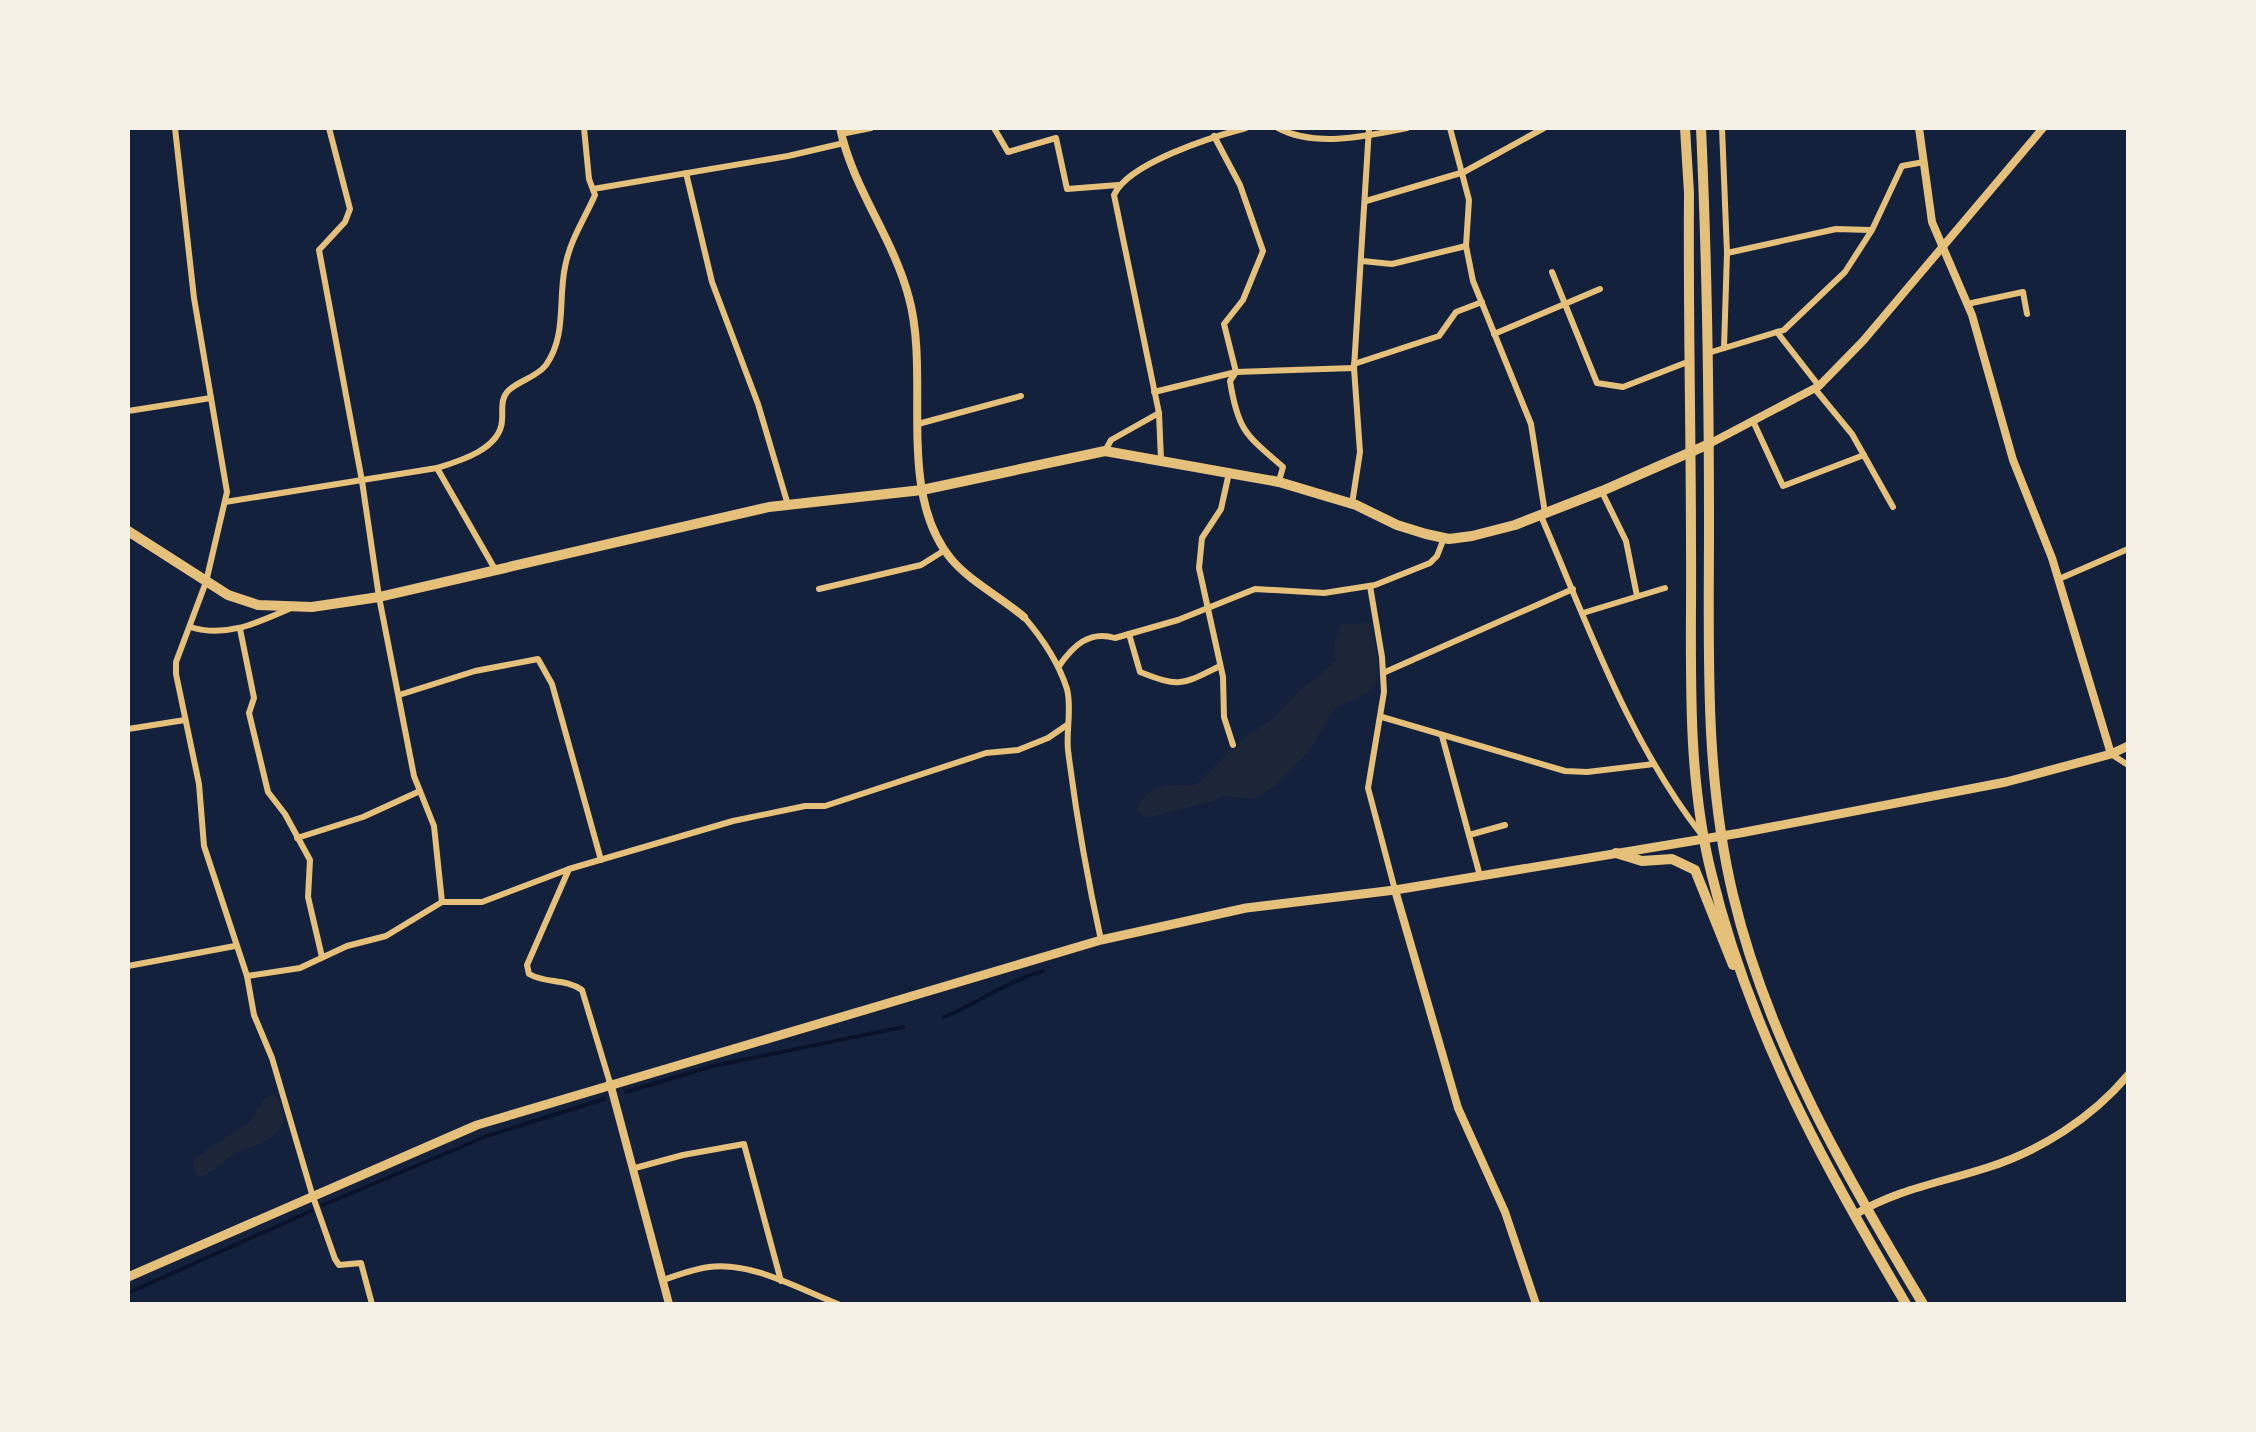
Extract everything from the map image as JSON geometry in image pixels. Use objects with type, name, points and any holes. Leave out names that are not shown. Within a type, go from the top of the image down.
[{"type":"main road","points":[[1685,128],[1689,193],[1692,719],[1710,872],[1743,984]]},
{"type":"main road","points":[[1700,128],[1708,444],[1708,696],[1710,750],[1721,836],[1742,926],[1782,1043],[1866,1208],[1923,1304]]},
{"type":"main road","points":[[128,531],[228,595],[258,606],[291,608],[379,596],[788,505],[922,490],[1105,451],[1279,482],[1352,504],[1397,525],[1444,538],[1472,536],[1602,491],[1708,444]]},
{"type":"main road","points":[[128,1277],[477,1125],[610,1082],[1100,940],[1246,908],[1395,890],[1721,836],[2006,782],[2128,746]]},
{"type":"main road","points":[[1616,853],[1642,861],[1672,859],[1695,870],[1701,878],[1724,948],[1781,1076],[1906,1304]]},
{"type":"street","points":[[175,128],[194,298],[227,478],[206,582],[176,662],[199,784],[204,846],[312,1194],[336,1259],[340,1265],[361,1263],[372,1304]]},
{"type":"street","points":[[329,128],[350,209],[345,222],[319,250],[414,776],[434,826],[442,902]]},
{"type":"street","points":[[225,502],[437,468],[492,443],[500,432],[502,402],[507,392],[537,375],[548,362],[561,322],[564,271],[580,220],[594,195],[584,128]]},
{"type":"street","points":[[593,188],[686,172],[872,128]]},
{"type":"street","points":[[994,128],[1008,152],[1056,138]]},
{"type":"street","points":[[1054,128],[1067,189],[1118,185]]},
{"type":"street","points":[[1161,460],[1159,413],[1114,195],[1118,185],[1131,174],[1214,136],[1246,128]]},
{"type":"street","points":[[1278,128],[1298,136],[1326,138],[1406,128]]},
{"type":"street","points":[[1450,128],[1468,200],[1466,246],[1482,302],[1531,424],[1543,514],[1626,714],[1704,838]]},
{"type":"street","points":[[1366,201],[1464,172],[1544,128]]},
{"type":"street","points":[[1722,128],[1724,348]]},
{"type":"street","points":[[1919,128],[1932,222],[1990,368],[2013,460],[2059,579],[2111,754],[2128,765]]},
{"type":"street","points":[[1708,444],[1817,388],[1863,341],[2042,128]]},
{"type":"street","points":[[1352,504],[1360,452],[1354,366],[1370,131]]},
{"type":"street","points":[[842,135],[852,173],[898,260],[911,303],[920,379],[922,490],[945,550],[972,579],[1024,617],[1041,636],[1068,695],[1075,806],[1100,940]]},
{"type":"street","points":[[1214,136],[1240,185],[1264,251],[1243,300],[1224,324],[1236,372],[1230,381],[1236,417],[1253,442],[1283,468],[1279,482]]},
{"type":"street","points":[[1706,353],[1778,332],[1845,272],[1872,230],[1902,166],[1924,162]]},
{"type":"street","points":[[686,172],[712,282],[758,404],[788,505]]},
{"type":"street","points":[[1726,253],[1836,228],[1872,230]]},
{"type":"street","points":[[1362,261],[1392,264],[1466,246]]},
{"type":"street","points":[[1552,272],[1597,383],[1624,387],[1690,361]]},
{"type":"street","points":[[1494,334],[1600,289]]},
{"type":"street","points":[[1967,304],[2023,292],[2028,314]]},
{"type":"street","points":[[1154,392],[1236,372],[1354,366],[1439,336],[1456,312],[1482,302]]},
{"type":"street","points":[[1778,332],[1852,434],[1893,507]]},
{"type":"street","points":[[918,424],[1020,396]]},
{"type":"street","points":[[128,411],[212,398]]},
{"type":"street","points":[[1105,451],[1111,440],[1159,413]]},
{"type":"street","points":[[1753,421],[1783,486],[1864,456]]},
{"type":"street","points":[[437,468],[496,571]]},
{"type":"street","points":[[1229,472],[1221,509],[1202,538],[1198,568],[1220,666],[1224,717],[1233,745]]},
{"type":"street","points":[[1602,491],[1626,541],[1636,596]]},
{"type":"street","points":[[1058,666],[1076,642],[1105,634],[1116,638],[1255,589],[1324,592],[1370,586],[1430,564],[1444,538]]},
{"type":"street","points":[[2059,579],[2128,549]]},
{"type":"street","points":[[818,589],[921,565],[945,550]]},
{"type":"street","points":[[1370,586],[1383,673],[1382,717],[1368,788],[1458,1108],[1505,1212],[1536,1304]]},
{"type":"street","points":[[1583,613],[1664,588]]},
{"type":"street","points":[[1383,673],[1572,589]]},
{"type":"street","points":[[190,627],[202,631],[240,630],[291,608]]},
{"type":"street","points":[[240,630],[254,698],[249,713],[268,792],[310,860],[308,897],[322,956]]},
{"type":"street","points":[[1129,634],[1140,672],[1171,684],[1185,683],[1220,666]]},
{"type":"street","points":[[399,695],[475,671],[538,658],[552,684],[602,860]]},
{"type":"street","points":[[1382,717],[1565,770],[1587,772],[1654,764]]},
{"type":"street","points":[[128,728],[185,720]]},
{"type":"street","points":[[247,976],[300,968],[322,956],[386,936],[442,902],[482,902],[568,870],[733,821],[805,806],[825,806],[986,754],[1018,750],[1067,725]]},
{"type":"street","points":[[1442,734],[1480,876]]},
{"type":"street","points":[[298,838],[363,817],[420,791]]},
{"type":"street","points":[[1469,835],[1506,825]]},
{"type":"street","points":[[568,870],[526,965],[529,974],[540,981],[571,982],[582,990],[635,1168],[669,1304]]},
{"type":"street","points":[[128,966],[235,946]]},
{"type":"street","points":[[1854,1215],[1902,1190],[1987,1168],[2032,1151],[2080,1119],[2128,1075]]},
{"type":"street","points":[[635,1168],[744,1144],[781,1281]]},
{"type":"street","points":[[663,1280],[713,1266],[741,1269],[838,1304]]},
{"type":"shaded area","points":[[1371,623],[1378,663],[1376,683],[1367,693],[1336,708],[1308,752],[1278,783],[1255,799],[1222,796],[1146,818],[1136,809],[1161,786],[1195,786],[1243,739],[1273,718],[1336,661],[1334,643],[1341,624]]},
{"type":"shaded area","points":[[266,1097],[278,1098],[283,1117],[275,1134],[197,1177],[193,1163],[197,1157],[250,1122]]},
{"type":"waterway","points":[[944,1017],[1043,971]]},
{"type":"waterway","points":[[626,1092],[713,1066],[903,1027]]},
{"type":"waterway","points":[[323,1205],[487,1136],[604,1099]]},
{"type":"waterway","points":[[128,1293],[311,1211]]}]
